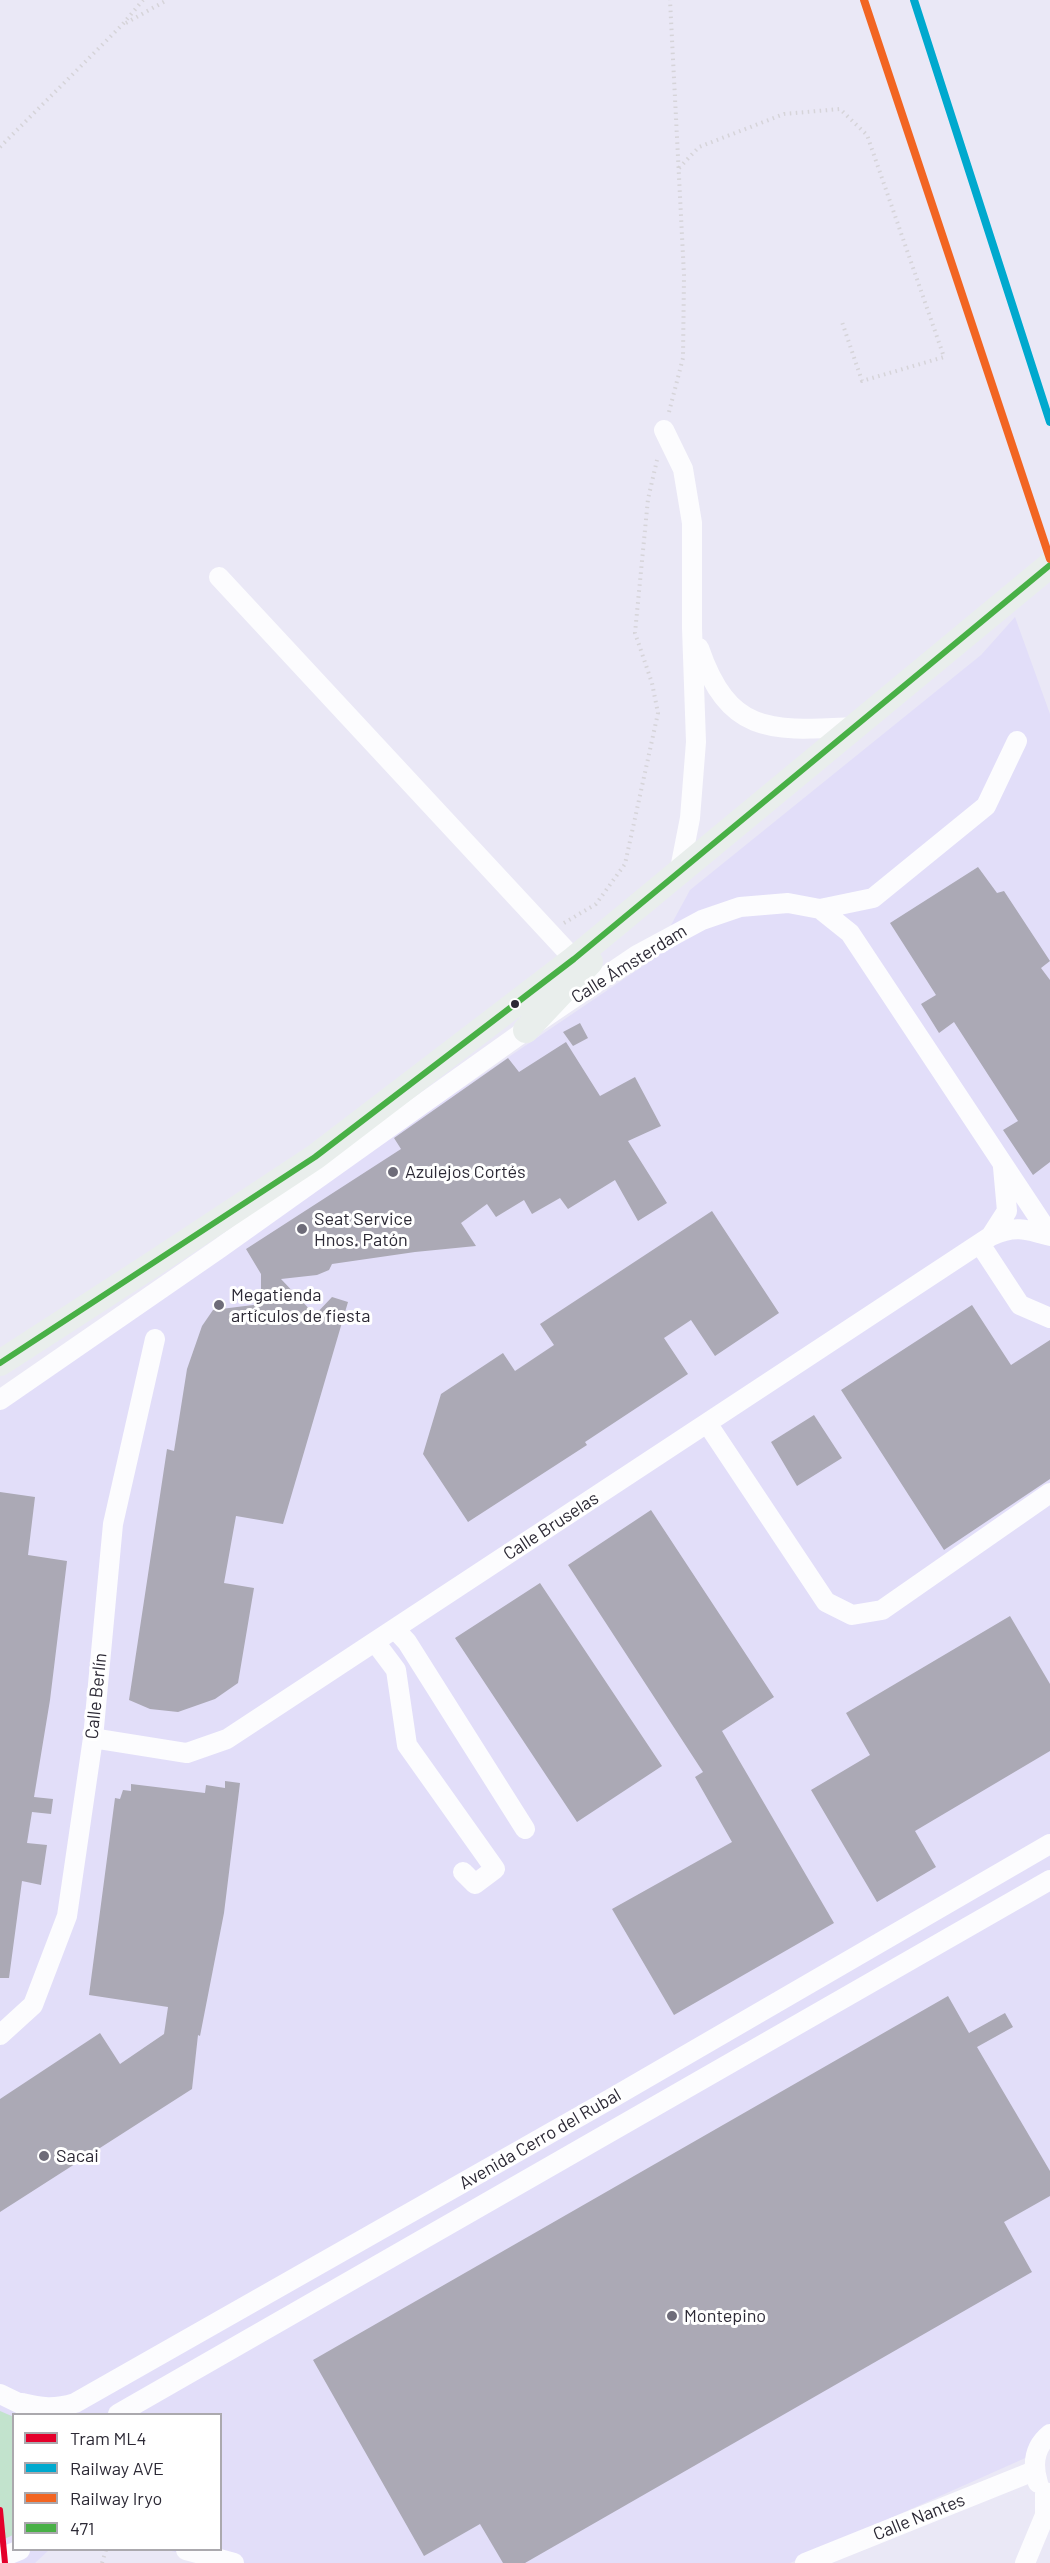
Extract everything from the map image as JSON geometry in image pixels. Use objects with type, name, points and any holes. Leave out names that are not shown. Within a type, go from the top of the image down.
[{"type":"main road","points":[[0,1363],[315,1157],[574,959],[1050,566]]},
{"type":"main road","points":[[526,1030],[658,888]]},
{"type":"street","points":[[664,430],[683,469],[692,523],[692,628],[696,742],[690,818],[681,869]]},
{"type":"street","points":[[219,577],[574,959]]},
{"type":"street","points":[[692,628],[707,672],[727,703],[748,720],[772,728],[853,728]]},
{"type":"street","points":[[820,909],[873,898],[986,806],[1017,741]]},
{"type":"street","name":"Calle Ámsterdam","points":[[1,1400],[220,1248],[526,1030],[637,955],[702,920],[740,907],[788,903],[820,909],[850,933],[1050,1235]]},
{"type":"street","points":[[985,1240],[1007,1210],[1003,1164]]},
{"type":"street","points":[[985,1240],[1010,1229],[1026,1228],[1050,1235]]},
{"type":"street","points":[[985,1240],[1020,1305],[1050,1317]]},
{"type":"street","name":"Calle Bruselas","points":[[93,1738],[187,1753],[227,1739],[985,1240]]},
{"type":"street","name":"Calle Berlín","points":[[0,2036],[33,2005],[67,1916],[93,1738],[113,1524],[154,1339]]},
{"type":"street","points":[[707,1423],[826,1602],[852,1615],[882,1610],[1050,1493]]},
{"type":"street","points":[[395,1629],[406,1642],[525,1829]]},
{"type":"street","points":[[375,1642],[396,1670],[407,1745],[495,1869],[475,1884],[463,1872]]},
{"type":"street","name":"Avenida Cerro del Rubal","points":[[20,2403],[39,2408],[53,2408],[80,2400],[612,2098],[1050,1844]]},
{"type":"street","name":"Avenida Cerro del Rubal","points":[[121,2413],[1050,1880]]},
{"type":"street","points":[[0,2381],[20,2403]]},
{"type":"street","points":[[1025,2563],[1045,2515],[1048,2494],[1034,2471],[1038,2448],[1050,2434]]},
{"type":"street","name":"Calle Nantes","points":[[805,2563],[1034,2471]]},
{"type":"street","points":[[0,2558],[18,2551]]},
{"type":"street","points":[[190,2551],[234,2563]]},
{"type":"path","points":[[0,147],[122,25],[143,0]]},
{"type":"path","points":[[122,25],[167,0]]},
{"type":"path","points":[[550,931],[596,904],[625,864],[658,713],[652,683],[634,633],[648,499],[683,358],[684,275],[670,0]]},
{"type":"path","points":[[679,168],[699,147],[784,114],[840,109],[867,135],[944,357],[862,381],[840,319]]},
{"type":"shaded area","points":[[1015,617],[1050,714],[1050,2447],[790,2563],[214,2563],[172,2551],[222,2551],[222,2413],[12,2413],[12,2551],[48,2551],[35,2563],[0,2563],[0,1401],[652,960],[690,890],[981,655]]},
{"type":"green space","points":[[0,2411],[12,2416],[12,2535],[0,2541]]},
{"type":"building","points":[[978,867],[997,893],[1004,891],[1050,961],[1041,968],[1050,980],[1050,1162],[1033,1175],[1003,1130],[1018,1121],[954,1022],[939,1033],[921,1004],[936,995],[890,923]]},
{"type":"building","points":[[580,1023],[588,1038],[573,1046],[563,1032]]},
{"type":"building","points":[[566,1042],[600,1096],[635,1077],[661,1126],[628,1141],[667,1203],[638,1221],[615,1180],[568,1209],[560,1198],[532,1214],[524,1200],[496,1217],[487,1204],[461,1223],[476,1246],[332,1264],[329,1270],[317,1275],[281,1279],[315,1315],[332,1297],[348,1302],[283,1524],[236,1516],[224,1583],[254,1588],[238,1683],[215,1699],[178,1712],[150,1709],[129,1700],[167,1449],[174,1451],[187,1369],[202,1326],[213,1310],[261,1304],[261,1274],[246,1249],[401,1149],[394,1138],[508,1058],[519,1072]]},
{"type":"building","points":[[712,1211],[779,1313],[715,1356],[691,1320],[664,1338],[688,1374],[585,1442],[587,1445],[468,1522],[423,1454],[441,1394],[503,1353],[515,1371],[554,1345],[540,1324]]},
{"type":"building","points":[[972,1305],[1011,1365],[1050,1340],[1050,1479],[944,1550],[841,1390]]},
{"type":"building","points":[[814,1415],[842,1458],[797,1486],[771,1442]]},
{"type":"building","points":[[0,1492],[35,1497],[28,1555],[67,1561],[50,1700],[34,1797],[53,1799],[51,1814],[32,1812],[27,1843],[47,1845],[41,1885],[22,1881],[9,1978],[0,1978]]},
{"type":"building","points":[[651,1510],[774,1697],[722,1731],[834,1923],[674,2015],[612,1909],[732,1842],[695,1777],[703,1772],[568,1565]]},
{"type":"building","points":[[540,1583],[662,1766],[577,1822],[455,1638]]},
{"type":"building","points":[[1010,1616],[1050,1684],[1050,1751],[915,1831],[936,1867],[877,1902],[811,1790],[870,1755],[846,1713]]},
{"type":"building","points":[[225,1781],[240,1783],[224,1913],[200,2036],[198,2035],[192,2089],[0,2212],[0,2099],[100,2033],[120,2064],[164,2034],[168,2007],[89,1995],[115,1798],[120,1799],[123,1790],[131,1791],[131,1784],[205,1793],[206,1785],[225,1788]]},
{"type":"building","name":"Montepino","points":[[948,1996],[969,2033],[1005,2013],[1013,2027],[977,2047],[1050,2171],[1050,2196],[1004,2222],[1032,2272],[525,2563],[503,2563],[480,2524],[424,2556],[313,2360]]},
{"type":"tram line","name":"ML4","points":[[0,2510],[5,2563]]},
{"type":"rail line","name":"Iryo","points":[[864,0],[1050,559]]},
{"type":"rail line","name":"AVE","points":[[914,0],[1050,422]]},
{"type":"transit line","name":"471","points":[[0,1363],[315,1157],[574,959],[1050,565]]},
{"type":"place","name":"Azulejos Cortés","points":[[393,1172]]},
{"type":"place","name":"Seat Service Hnos. Patón","points":[[302,1229]]},
{"type":"place","name":"Megatienda artículos de fiesta","points":[[219,1305]]},
{"type":"place","name":"Sacai","points":[[44,2156]]},
{"type":"place","name":"Montepino","points":[[672,2316]]}]
